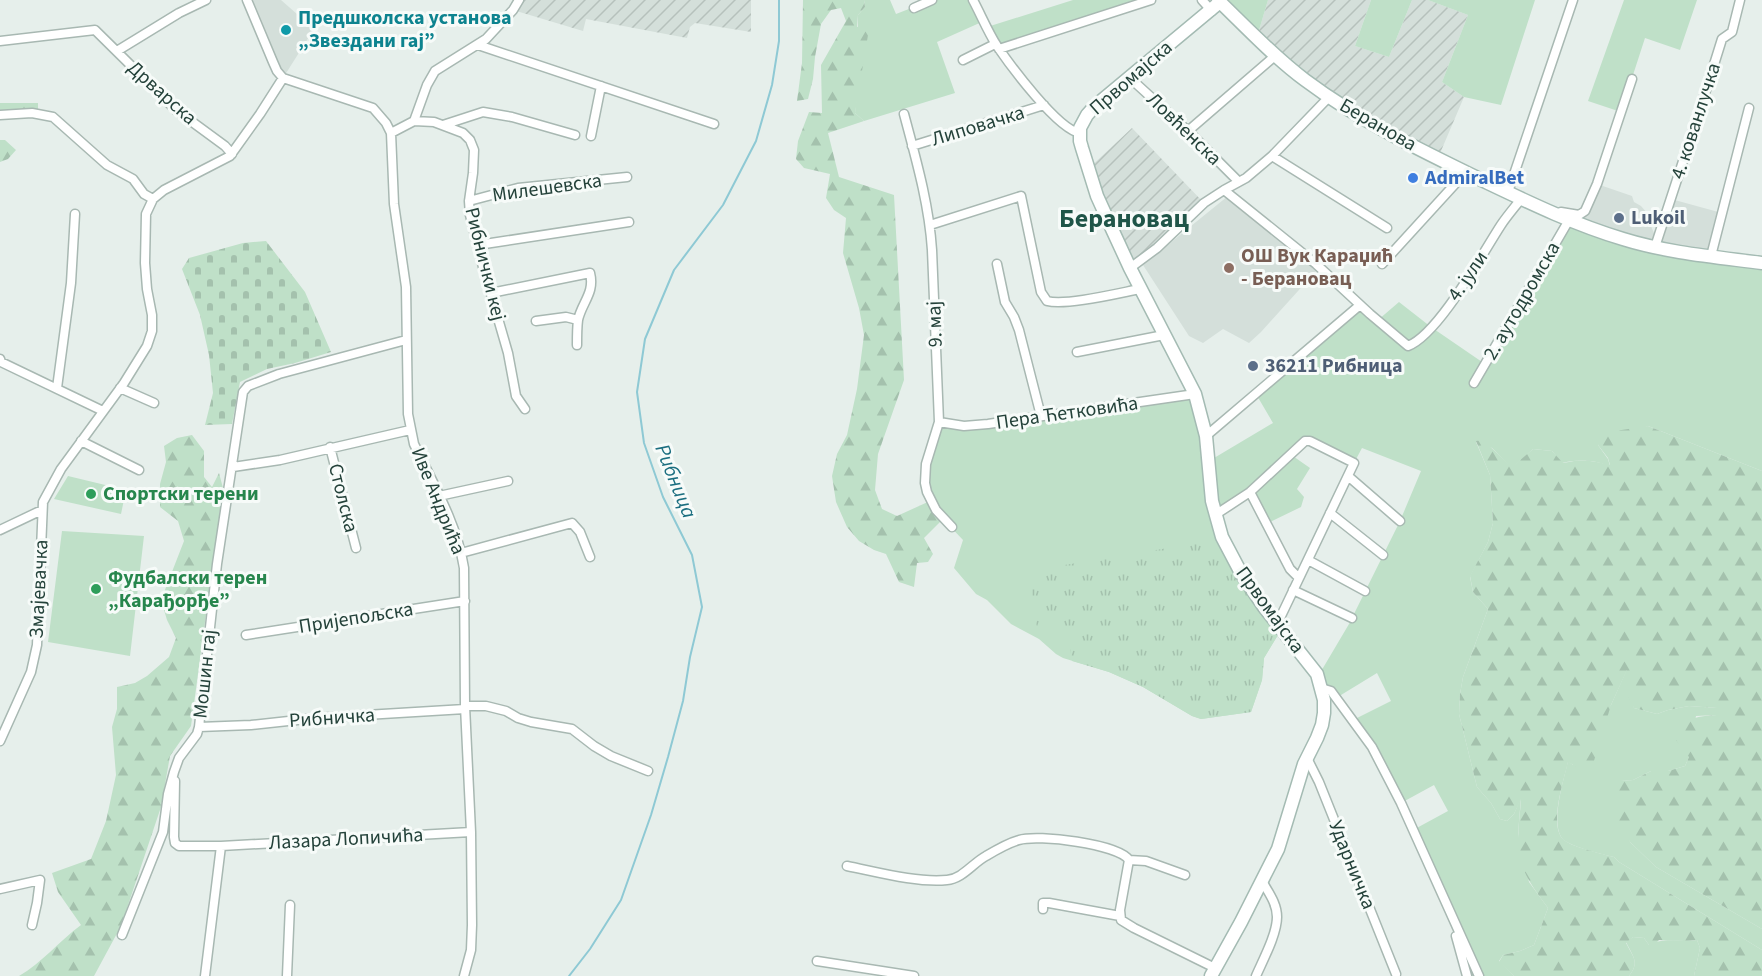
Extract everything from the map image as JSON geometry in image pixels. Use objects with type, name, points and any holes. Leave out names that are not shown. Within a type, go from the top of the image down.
[{"type":"main road","name":"Беранова","points":[[1217,4],[1304,79],[1329,97],[1417,147],[1525,201],[1569,220],[1624,239],[1655,247],[1762,263]]},
{"type":"main road","name":"Првомајска","points":[[1213,972],[1278,849],[1307,758],[1319,735],[1324,706],[1321,688],[1312,668],[1275,623],[1241,573],[1222,537],[1210,486],[1206,436],[1195,394],[1140,289],[1097,196],[1082,148],[1080,133],[1082,123],[1095,106],[1217,4]]},
{"type":"street","points":[[117,51],[179,13],[206,0]]},
{"type":"street","points":[[247,0],[277,71],[283,78],[374,108],[391,133],[414,122],[427,85],[435,71],[477,45],[501,24],[519,0]]},
{"type":"street","points":[[914,8],[932,0]]},
{"type":"street","points":[[973,0],[997,47],[1044,105],[1069,129],[1080,133]]},
{"type":"street","points":[[963,60],[997,47],[1151,0]]},
{"type":"street","name":"Беранова","points":[[1202,0],[1217,4]]},
{"type":"street","points":[[1508,192],[1573,0]]},
{"type":"street","name":"4. кованлучка","points":[[1655,247],[1722,39],[1732,33],[1740,0]]},
{"type":"street","name":"Дрварска","points":[[0,41],[95,30],[176,110],[225,146],[232,154]]},
{"type":"street","points":[[477,45],[714,123]]},
{"type":"street","points":[[1188,131],[1276,55]]},
{"type":"street","points":[[0,115],[32,113],[52,117],[107,165],[133,179],[144,194],[153,199],[164,190],[232,154],[283,78]]},
{"type":"street","name":"Ловћенска","points":[[1130,78],[1238,181]]},
{"type":"street","points":[[1525,201],[1579,215],[1585,211],[1597,184],[1632,79]]},
{"type":"street","points":[[591,136],[602,86]]},
{"type":"street","points":[[1130,268],[1157,248],[1204,203],[1246,178],[1272,156],[1329,97]]},
{"type":"street","name":"Липовачка","points":[[912,146],[1044,105]]},
{"type":"street","points":[[1711,256],[1749,108]]},
{"type":"street","points":[[442,125],[483,112],[512,117],[575,135]]},
{"type":"street","name":"9. мај","points":[[904,114],[930,225],[939,422],[926,464],[925,483],[936,510],[952,527]]},
{"type":"street","name":"Рибнички кеј","points":[[414,122],[434,122],[462,133],[470,140],[474,150],[469,201],[478,245],[508,353],[516,396],[525,409]]},
{"type":"street","name":"Иве Андрића","points":[[391,133],[394,204],[406,287],[410,430],[414,444],[439,496],[461,553],[464,568],[465,707],[471,832],[472,942],[464,976]]},
{"type":"street","points":[[1272,156],[1387,228]]},
{"type":"street","points":[[1225,189],[1228,171]]},
{"type":"street","points":[[1382,264],[1466,172]]},
{"type":"street","name":"Милешевска","points":[[469,201],[518,188],[627,177]]},
{"type":"street","name":"Ловћенска","points":[[1225,189],[1316,264],[1408,346]]},
{"type":"street","points":[[930,225],[1021,196],[1041,292],[1045,300],[1050,303],[1061,302],[1140,289]]},
{"type":"street","name":"Змајевачка","points":[[0,741],[31,672],[37,645],[43,502],[61,469],[120,388],[147,346],[152,331],[145,263],[146,214],[153,199]]},
{"type":"street","name":"4. јули","points":[[1408,346],[1422,338],[1446,309],[1472,273],[1502,222],[1525,201]]},
{"type":"street","points":[[57,388],[71,283],[75,214]]},
{"type":"street","name":"2. аутодромска","points":[[1474,382],[1569,220]]},
{"type":"street","points":[[478,245],[629,222]]},
{"type":"street","points":[[997,264],[1005,302],[1019,330],[1041,416]]},
{"type":"street","points":[[491,293],[590,273],[591,290],[578,320],[577,345]]},
{"type":"street","points":[[1206,436],[1360,305]]},
{"type":"street","points":[[536,321],[566,316],[578,320]]},
{"type":"street","points":[[1077,352],[1164,335]]},
{"type":"street","name":"Мошин гај","points":[[122,935],[163,832],[168,794],[179,758],[197,734],[199,727],[217,564],[243,392],[248,386],[279,374],[406,340]]},
{"type":"street","points":[[0,359],[1,362],[103,411]]},
{"type":"street","points":[[120,388],[153,404]]},
{"type":"street","name":"Пера Ћетковића","points":[[939,422],[964,426],[1195,394]]},
{"type":"street","name":"Столска","points":[[233,467],[280,460],[410,430]]},
{"type":"street","points":[[81,441],[139,470]]},
{"type":"street","points":[[1215,515],[1250,492],[1305,441],[1310,441],[1354,463],[1281,616],[1275,623]]},
{"type":"street","name":"Столска","points":[[330,447],[356,548]]},
{"type":"street","points":[[1348,476],[1400,521]]},
{"type":"street","points":[[439,496],[508,481]]},
{"type":"street","points":[[1250,492],[1290,569],[1299,578]]},
{"type":"street","points":[[0,530],[42,510]]},
{"type":"street","points":[[1330,513],[1383,555]]},
{"type":"street","points":[[461,553],[572,523],[580,532],[590,557]]},
{"type":"street","points":[[1308,560],[1365,591]]},
{"type":"street","name":"Првомајска","points":[[1293,590],[1352,618]]},
{"type":"street","name":"Пријепољска","points":[[246,635],[465,601]]},
{"type":"street","points":[[1321,688],[1331,692],[1372,747],[1401,803],[1479,976]]},
{"type":"street","name":"Рибничка","points":[[199,727],[251,725],[486,706],[506,711],[531,722],[572,729],[611,756],[648,771]]},
{"type":"street","name":"Ударничка","points":[[1307,758],[1319,782],[1396,974]]},
{"type":"street","name":"Лазара Лопичића","points":[[174,772],[175,843],[179,846],[221,846],[471,832]]},
{"type":"street","points":[[847,866],[892,875],[947,880],[960,875],[985,856],[1024,839],[1093,844],[1124,854],[1129,860],[1146,861],[1185,875]]},
{"type":"street","points":[[205,976],[221,846]]},
{"type":"street","points":[[1129,860],[1120,910],[1121,920],[1213,972]]},
{"type":"street","points":[[0,889],[40,880],[32,925]]},
{"type":"street","points":[[1256,976],[1273,934],[1277,916],[1272,897],[1262,881]]},
{"type":"street","points":[[1043,909],[1043,903],[1049,903],[1120,916]]},
{"type":"street","points":[[287,976],[290,905]]},
{"type":"street","points":[[1450,913],[1467,976]]},
{"type":"street","points":[[817,961],[914,976]]},
{"type":"shaded area","points":[[247,0],[281,0],[314,29],[283,78]]},
{"type":"shaded area","points":[[519,0],[751,0],[751,32],[695,23],[690,27],[687,38],[586,19],[583,31],[513,10]]},
{"type":"shaded area","points":[[1268,0],[1371,0],[1355,46],[1389,57],[1412,0],[1428,0],[1468,15],[1442,82],[1464,97],[1438,158],[1375,124],[1257,37]]},
{"type":"shaded area","points":[[1132,128],[1204,203],[1130,268],[1088,169]]},
{"type":"shaded area","points":[[1597,184],[1632,196],[1634,202],[1647,213],[1654,233],[1658,235],[1671,199],[1722,213],[1711,256],[1582,225]]},
{"type":"shaded area","name":"ОШ Вук Караџић - Берановац","points":[[1228,196],[1317,270],[1249,343],[1223,329],[1203,343],[1189,336],[1143,265]]},
{"type":"green space","points":[[803,0],[864,0],[865,7],[858,15],[857,27],[866,24],[869,29],[855,113],[864,121],[828,133],[839,177],[894,195],[904,380],[878,454],[875,490],[882,509],[897,516],[930,501],[943,519],[924,538],[933,554],[928,562],[917,563],[914,587],[899,582],[886,554],[859,541],[847,527],[836,502],[832,476],[837,454],[847,435],[857,389],[864,335],[859,308],[843,253],[846,218],[834,210],[826,198],[830,174],[804,168],[796,159],[798,141],[809,112],[822,113],[821,65],[846,21],[841,8],[831,10],[821,24],[808,99],[797,101],[802,63]]},
{"type":"green space","points":[[864,0],[890,0],[896,14],[932,0],[973,0],[984,21],[937,42],[955,93],[864,121],[855,113],[858,15],[865,7]]},
{"type":"green space","points":[[1073,0],[1148,0],[999,49],[987,27]]},
{"type":"green space","points":[[1218,0],[1268,0],[1257,37]]},
{"type":"green space","points":[[1371,0],[1412,0],[1389,57],[1355,46]]},
{"type":"green space","points":[[1428,0],[1535,0],[1501,105],[1464,97],[1442,82],[1468,15]]},
{"type":"green space","points":[[1624,0],[1697,0],[1680,50],[1645,38],[1621,112],[1588,101]]},
{"type":"green space","points":[[0,103],[38,103],[38,114],[0,112]]},
{"type":"green space","points":[[0,140],[5,140],[16,150],[8,159],[0,162]]},
{"type":"green space","points":[[1569,220],[1624,239],[1762,263],[1762,471],[1648,426],[1598,445],[1610,466],[1586,461],[1562,463],[1552,451],[1533,449],[1512,468],[1492,448],[1476,442],[1490,475],[1493,523],[1488,542],[1470,577],[1473,592],[1488,609],[1463,677],[1459,714],[1477,787],[1491,803],[1500,819],[1507,821],[1514,814],[1521,797],[1518,834],[1529,882],[1548,908],[1534,945],[1503,955],[1499,961],[1514,976],[1467,976],[1450,913],[1413,830],[1448,811],[1434,785],[1401,803],[1353,720],[1391,701],[1377,673],[1341,695],[1335,696],[1317,674],[1323,668],[1349,624],[1400,521],[1421,471],[1362,448],[1354,463],[1310,441],[1290,454],[1310,468],[1297,489],[1304,497],[1301,507],[1266,524],[1249,492],[1216,515],[1223,539],[1281,630],[1264,658],[1262,680],[1251,712],[1201,719],[1143,687],[1109,672],[1063,658],[1039,639],[1011,624],[987,600],[976,594],[954,568],[963,540],[943,519],[925,483],[939,422],[953,426],[1195,394],[1209,461],[1273,423],[1256,394],[1360,305],[1378,320],[1399,302],[1485,364]]},
{"type":"green space","points":[[266,241],[305,292],[331,352],[267,369],[240,382],[232,424],[205,425],[213,393],[209,355],[200,315],[182,269],[189,258],[243,243]]},
{"type":"green space","points":[[1648,426],[1762,471],[1762,929],[1656,867],[1630,842],[1618,819],[1612,796],[1621,781],[1633,780],[1651,771],[1668,771],[1685,766],[1689,757],[1676,740],[1680,732],[1691,720],[1717,715],[1717,708],[1689,706],[1657,714],[1634,708],[1627,694],[1627,670],[1611,705],[1593,764],[1580,769],[1568,762],[1558,803],[1557,825],[1559,834],[1568,843],[1614,857],[1762,950],[1762,976],[1694,976],[1700,948],[1697,940],[1659,940],[1654,945],[1649,945],[1644,938],[1633,937],[1626,943],[1635,963],[1629,976],[1514,976],[1499,962],[1503,955],[1534,945],[1548,908],[1529,880],[1519,855],[1521,799],[1514,814],[1507,821],[1500,819],[1491,803],[1477,787],[1459,714],[1463,677],[1488,609],[1473,592],[1470,576],[1488,542],[1493,523],[1490,475],[1476,441],[1483,440],[1512,467],[1533,449],[1552,451],[1563,463],[1586,461],[1610,465],[1608,458],[1598,445],[1603,437],[1615,431]]},
{"type":"green space","points":[[192,435],[204,451],[204,477],[212,487],[219,473],[223,488],[191,726],[170,756],[161,807],[121,926],[94,976],[19,976],[81,925],[58,892],[52,873],[91,859],[106,821],[116,775],[112,727],[117,709],[117,687],[135,683],[147,676],[169,657],[176,638],[161,600],[184,541],[178,521],[160,507],[160,484],[166,462],[164,446],[177,438]]},
{"type":"green space","name":"Спортски терени","points":[[68,476],[126,490],[121,514],[54,499]]},
{"type":"green space","name":"Фудбалски терен „Карађорђе”","points":[[62,531],[144,536],[130,656],[48,642]]},
{"type":"green space","points":[[1223,539],[1281,630],[1264,658],[1262,680],[1251,712],[1201,719],[1192,716],[1143,687],[1109,672],[1072,661],[1067,630],[1038,634],[1028,571]]},
{"type":"green space","points":[[1627,669],[1634,708],[1657,714],[1689,706],[1718,708],[1717,715],[1696,716],[1689,757],[1685,766],[1668,771],[1651,771],[1633,780],[1621,781],[1630,842],[1656,867],[1762,929],[1762,950],[1614,857],[1575,846],[1565,841],[1560,835],[1557,815],[1568,761],[1573,765],[1611,705]]},
{"type":"green space","points":[[1633,937],[1644,938],[1649,945],[1667,940],[1697,940],[1700,948],[1694,976],[1629,976],[1635,963],[1626,942]]},
{"type":"waterway","name":"Рибница","points":[[569,976],[590,949],[621,900],[651,815],[668,757],[683,701],[690,657],[702,607],[692,555],[663,497],[644,443],[637,392],[645,339],[674,270],[723,205],[756,141],[772,85],[779,41],[779,0]]},
{"type":"place","name":"Предшколска установа „Звездани гај”","points":[[286,30]]},
{"type":"place","name":"AdmiralBet","points":[[1413,178]]},
{"type":"place","name":"Lukoil","points":[[1619,218]]},
{"type":"place","name":"ОШ Вук Караџић - Берановац","points":[[1229,268]]},
{"type":"place","name":"36211 Рибница","points":[[1253,366]]},
{"type":"place","name":"Спортски терени","points":[[91,494]]},
{"type":"place","name":"Фудбалски терен „Карађорђе”","points":[[96,589]]},
{"type":"district","name":"Берановац","points":[[1124,218]]}]
